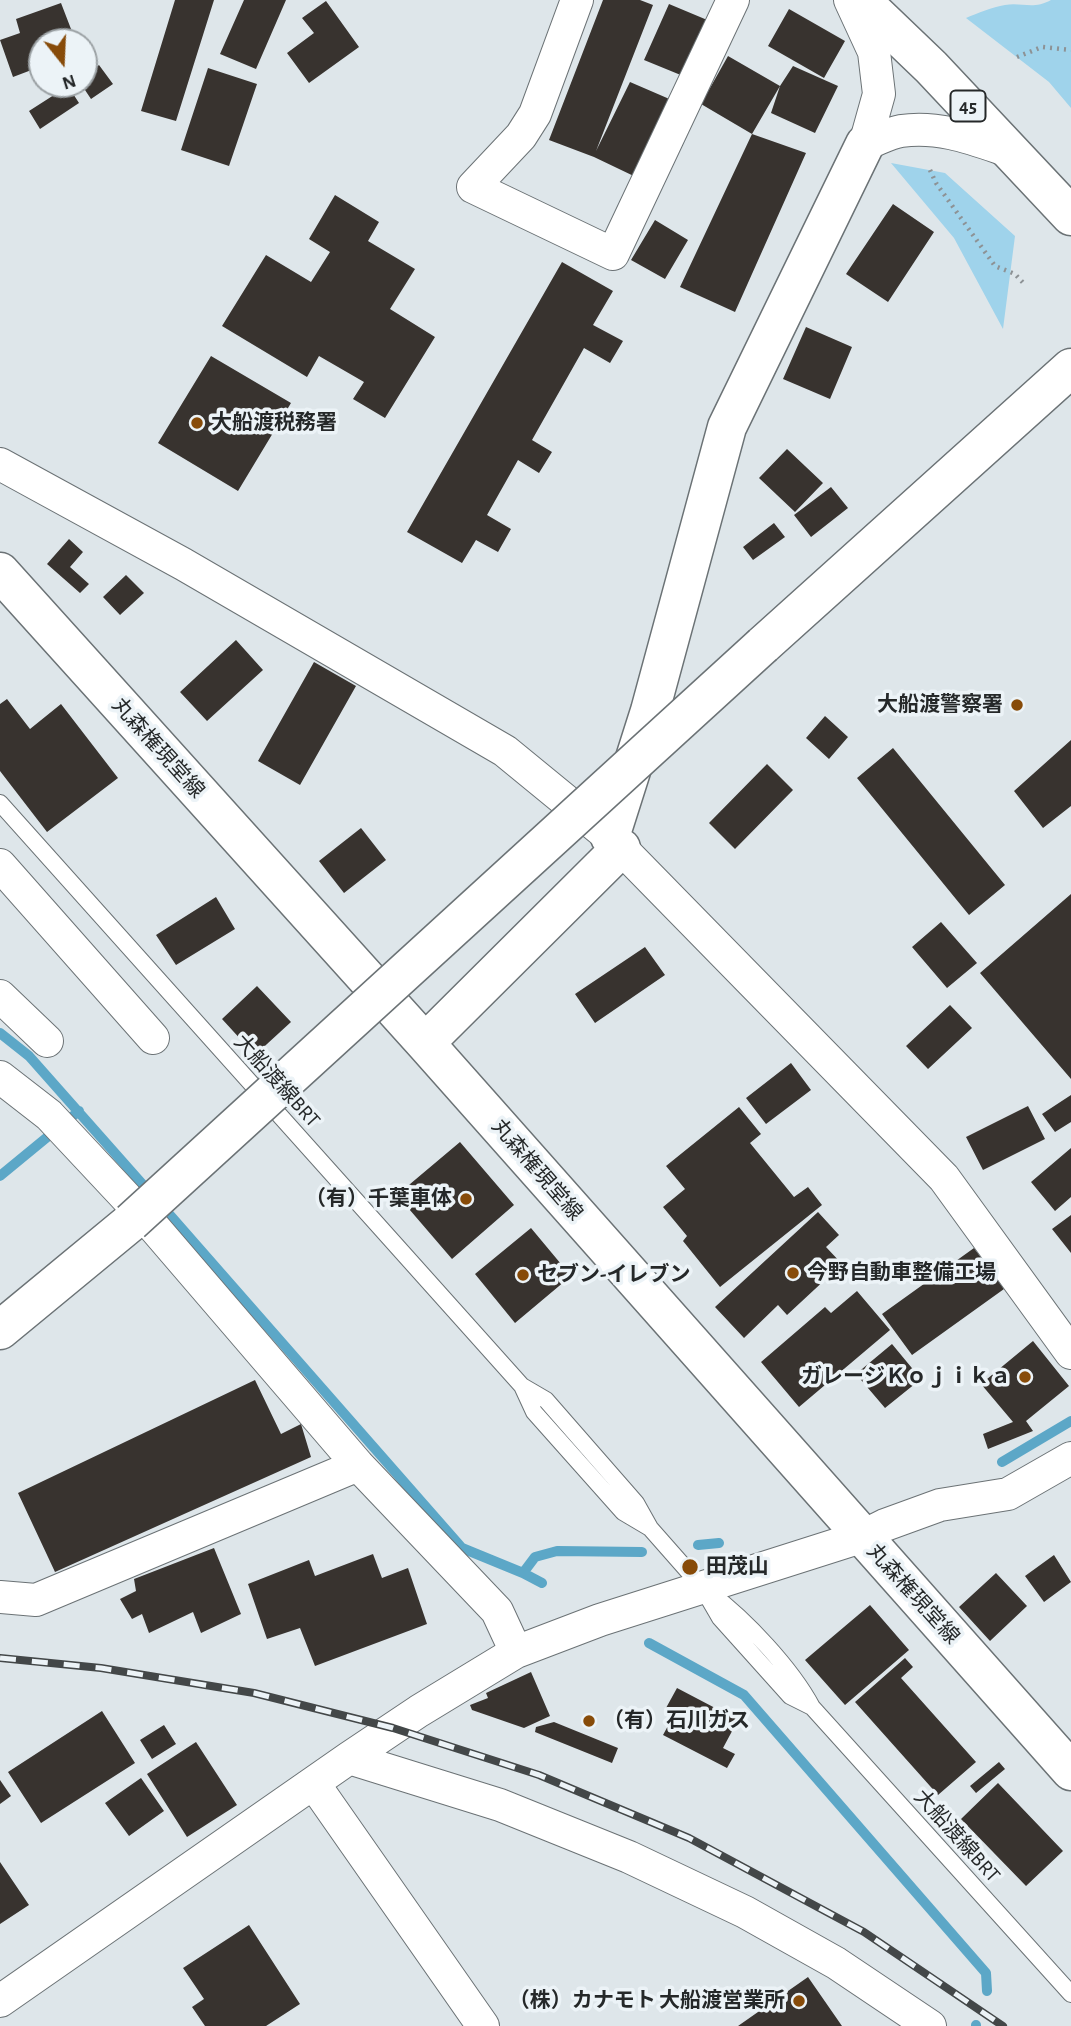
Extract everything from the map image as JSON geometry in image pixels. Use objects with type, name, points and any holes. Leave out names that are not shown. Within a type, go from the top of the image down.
[{"type":"main road","name":"45","points":[[861,0],[931,67],[1071,216]]},
{"type":"main road","points":[[425,1043],[615,842],[727,427],[865,144]]},
{"type":"main road","points":[[0,1330],[131,1222],[1071,368]]},
{"type":"main road","name":"丸森権現堂線","points":[[0,572],[425,1043],[1071,1771]]},
{"type":"street","points":[[577,0],[535,114],[521,136],[473,187],[613,254],[733,0]]},
{"type":"street","points":[[850,0],[874,52],[879,94],[865,144]]},
{"type":"street","points":[[865,144],[900,131],[928,130],[956,133],[1014,153]]},
{"type":"street","points":[[0,464],[183,564],[505,751],[615,842],[944,1178],[1071,1353]]},
{"type":"street","points":[[0,865],[153,1038]]},
{"type":"street","points":[[0,996],[47,1041]]},
{"type":"street","points":[[0,1077],[49,1115],[161,1235],[358,1465],[497,1611],[516,1652]]},
{"type":"street","points":[[0,2001],[349,1758],[419,1711],[516,1652],[600,1620],[862,1537],[885,1525],[940,1505],[1007,1494],[1071,1458]]},
{"type":"street","points":[[0,1597],[36,1600],[358,1465]]},
{"type":"street","points":[[349,1758],[500,1805],[629,1857],[745,1913],[836,1963],[928,2025]]},
{"type":"street","points":[[314,1784],[484,2026]]},
{"type":"lane","name":"大船渡線BRT","points":[[0,803],[523,1386],[546,1400],[636,1503],[650,1528],[702,1587],[733,1611],[801,1688],[812,1707],[1071,1994]]},
{"type":"path","points":[[1017,57],[1042,47],[1071,50]]},
{"type":"path","points":[[930,170],[936,183],[995,266],[1015,274],[1026,286]]},
{"type":"shaded area","points":[[1051,0],[1071,0],[1071,108],[1049,82],[966,18],[1000,6],[1039,5]]},
{"type":"shaded area","points":[[891,163],[945,173],[1015,236],[1003,329],[954,238]]},
{"type":"building","points":[[175,0],[214,0],[176,121],[141,111]]},
{"type":"building","points":[[244,0],[286,0],[256,69],[220,54]]},
{"type":"building","points":[[603,0],[640,0],[653,5],[596,151],[630,82],[674,101],[640,179],[594,157],[549,140]]},
{"type":"building","points":[[326,1],[359,47],[309,83],[287,53],[314,33],[302,18]]},
{"type":"building","points":[[61,3],[71,28],[28,28],[28,71],[13,77],[0,40],[20,33],[16,19]]},
{"type":"building","points":[[669,4],[712,22],[688,78],[644,60]]},
{"type":"building","points":[[789,9],[845,41],[824,78],[768,46]]},
{"type":"building","points":[[728,56],[780,86],[752,134],[701,104]]},
{"type":"building","points":[[98,66],[113,84],[98,94]]},
{"type":"building","points":[[793,66],[838,86],[815,133],[771,113],[780,86]]},
{"type":"building","points":[[208,68],[257,84],[229,166],[181,150]]},
{"type":"building","points":[[49,98],[76,98],[79,103],[40,129],[29,111]]},
{"type":"building","points":[[752,134],[806,153],[735,312],[680,287]]},
{"type":"building","points":[[335,195],[379,222],[368,241],[415,269],[390,309],[435,337],[385,418],[353,399],[364,382],[319,356],[307,377],[222,326],[266,255],[311,282],[330,252],[309,239]]},
{"type":"building","points":[[893,204],[934,232],[888,302],[846,274]]},
{"type":"building","points":[[655,220],[688,240],[665,279],[631,260]]},
{"type":"building","points":[[562,262],[613,291],[593,325],[623,341],[610,363],[584,348],[532,440],[552,452],[539,473],[518,460],[487,515],[511,529],[498,552],[476,540],[462,563],[407,532]]},
{"type":"building","points":[[806,327],[852,347],[830,399],[783,379]]},
{"type":"building","points":[[211,356],[291,403],[238,491],[158,443]]},
{"type":"building","points":[[787,449],[823,483],[795,512],[759,478]]},
{"type":"building","points":[[831,487],[848,508],[811,537],[794,515]]},
{"type":"building","points":[[774,523],[785,537],[753,560],[743,547]]},
{"type":"building","points":[[69,539],[83,552],[70,567],[89,584],[80,593],[47,564]]},
{"type":"building","points":[[126,575],[144,593],[120,615],[103,597]]},
{"type":"building","points":[[236,640],[263,670],[207,721],[180,692]]},
{"type":"building","points":[[314,662],[356,686],[300,785],[258,761]]},
{"type":"building","points":[[7,699],[30,729],[61,704],[118,778],[47,832],[0,771],[0,704]]},
{"type":"building","points":[[825,716],[848,737],[829,759],[806,738]]},
{"type":"building","points":[[1071,740],[1071,806],[1043,828],[1014,791]]},
{"type":"building","points":[[893,748],[1005,885],[969,915],[857,778]]},
{"type":"building","points":[[767,764],[793,790],[735,849],[709,823]]},
{"type":"building","points":[[361,828],[386,860],[344,893],[319,861]]},
{"type":"building","points":[[1071,894],[1071,1079],[980,973]]},
{"type":"building","points":[[216,897],[235,929],[176,965],[156,935]]},
{"type":"building","points":[[941,922],[977,963],[947,988],[912,947]]},
{"type":"building","points":[[645,947],[665,975],[595,1023],[575,994]]},
{"type":"building","points":[[257,986],[291,1022],[255,1055],[222,1019]]},
{"type":"building","points":[[950,1005],[972,1028],[928,1069],[906,1046]]},
{"type":"building","points":[[791,1063],[811,1090],[766,1124],[746,1098]]},
{"type":"building","points":[[1071,1095],[1071,1122],[1055,1132],[1042,1114]]},
{"type":"building","points":[[1028,1106],[1045,1139],[983,1170],[966,1137]]},
{"type":"building","points":[[739,1107],[761,1134],[750,1143],[794,1197],[808,1187],[822,1205],[720,1287],[683,1241],[687,1236],[663,1207],[685,1189],[666,1166]]},
{"type":"building","points":[[460,1142],[514,1205],[452,1259],[397,1195]]},
{"type":"building","points":[[1071,1148],[1071,1197],[1055,1211],[1031,1182]]},
{"type":"building","points":[[818,1212],[839,1235],[826,1247],[842,1264],[787,1315],[778,1305],[744,1338],[715,1307]]},
{"type":"building","points":[[1071,1215],[1071,1253],[1052,1229]]},
{"type":"building","name":"セブン-イレブン","points":[[531,1228],[571,1276],[515,1323],[475,1274]]},
{"type":"building","points":[[974,1248],[1004,1289],[912,1355],[882,1314]]},
{"type":"building","points":[[857,1291],[890,1330],[799,1407],[761,1362],[825,1307],[831,1313]]},
{"type":"building","points":[[1033,1341],[1069,1386],[1026,1421],[1033,1431],[988,1449],[983,1434],[1013,1422],[981,1384]]},
{"type":"building","points":[[892,1344],[921,1379],[885,1408],[856,1374]]},
{"type":"building","points":[[255,1380],[281,1434],[301,1424],[311,1457],[55,1572],[18,1493]]},
{"type":"building","points":[[214,1548],[241,1614],[201,1633],[193,1612],[149,1633],[142,1614],[132,1619],[120,1599],[136,1591],[134,1579]]},
{"type":"building","points":[[373,1554],[382,1578],[408,1568],[427,1624],[315,1666],[300,1628],[267,1639],[248,1584],[309,1560],[315,1576]]},
{"type":"building","points":[[1054,1555],[1071,1582],[1044,1602],[1025,1576]]},
{"type":"building","points":[[996,1573],[1027,1606],[990,1641],[959,1607]]},
{"type":"building","points":[[870,1605],[909,1650],[845,1705],[805,1660]]},
{"type":"building","points":[[905,1658],[913,1667],[901,1678],[976,1762],[938,1795],[855,1702]]},
{"type":"building","points":[[531,1672],[550,1716],[524,1728],[472,1710],[470,1705],[488,1698],[486,1693]]},
{"type":"building","points":[[677,1688],[738,1720],[723,1748],[735,1754],[727,1768],[663,1735],[675,1713],[666,1708]]},
{"type":"building","points":[[102,1711],[135,1763],[41,1823],[8,1772]]},
{"type":"building","points":[[554,1722],[618,1748],[612,1763],[535,1732],[536,1727]]},
{"type":"building","points":[[164,1725],[176,1744],[152,1759],[140,1740]]},
{"type":"building","points":[[196,1742],[237,1805],[187,1837],[147,1774]]},
{"type":"building","points":[[999,1762],[1005,1769],[976,1793],[970,1786]]},
{"type":"building","points":[[141,1778],[164,1811],[129,1836],[105,1803]]},
{"type":"building","points":[[0,1780],[11,1796],[0,1804]]},
{"type":"building","points":[[998,1783],[1063,1851],[1026,1886],[961,1819]]},
{"type":"building","points":[[0,1862],[29,1905],[0,1924]]},
{"type":"building","points":[[249,1925],[300,2004],[266,2026],[205,2026],[192,2007],[204,1999],[183,1968]]},
{"type":"building","name":"（株）カナモト 大船渡営業所","points":[[808,1977],[842,2026],[738,2026]]},
{"type":"waterway","points":[[0,1033],[29,1056],[152,1195]]},
{"type":"waterway","points":[[0,1176],[79,1111]]},
{"type":"waterway","points":[[162,1206],[462,1548],[542,1583]]},
{"type":"waterway","points":[[1002,1462],[1071,1421]]},
{"type":"waterway","points":[[698,1545],[719,1543]]},
{"type":"waterway","points":[[523,1573],[535,1557],[557,1551],[642,1552]]},
{"type":"waterway","points":[[649,1643],[744,1695],[986,1973],[987,1991]]},
{"type":"railway","points":[[0,1658],[101,1668],[254,1693],[393,1728],[539,1775],[689,1838],[864,1932],[1003,2026]]},
{"type":"place","name":"大船渡税務署","points":[[197,423]]},
{"type":"place","name":"大船渡警察署","points":[[1017,705]]},
{"type":"place","name":"（有）千葉車体","points":[[466,1199]]},
{"type":"place","name":"今野自動車整備工場","points":[[793,1273]]},
{"type":"place","name":"セブン-イレブン","points":[[523,1275]]},
{"type":"place","name":"ガレージＫｏｊｉｋａ","points":[[1025,1377]]},
{"type":"place","name":"田茂山","points":[[690,1567]]},
{"type":"place","name":"（有）石川ガス","points":[[589,1721]]},
{"type":"place","name":"（株）カナモト 大船渡営業所","points":[[799,2001]]}]
